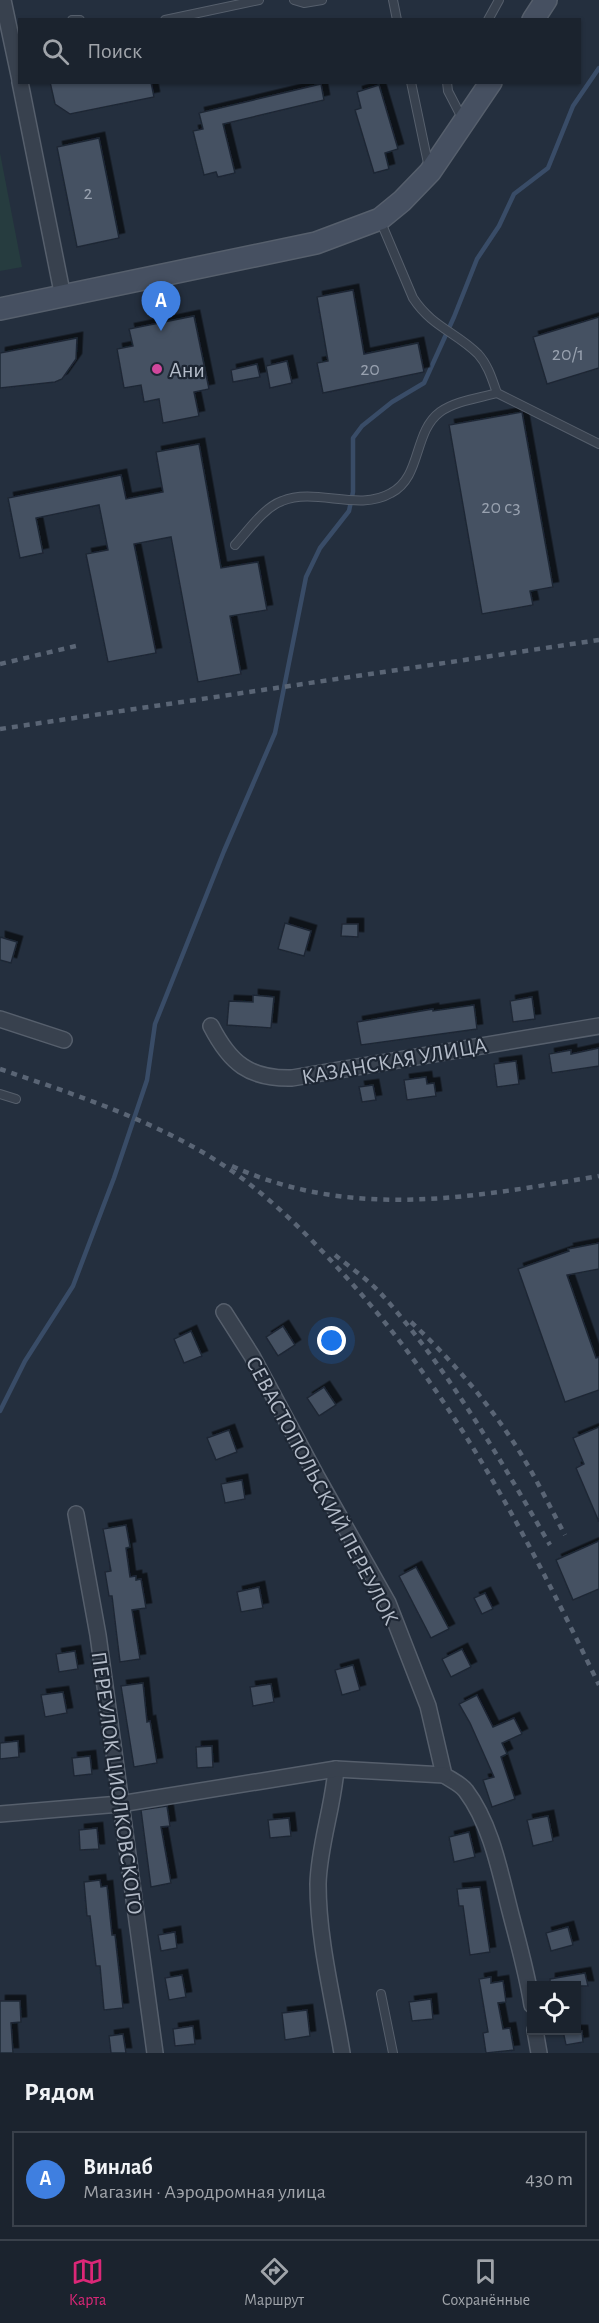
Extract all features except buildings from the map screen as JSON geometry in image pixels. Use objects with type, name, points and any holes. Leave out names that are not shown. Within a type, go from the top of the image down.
[{"type":"street","points":[[3,0],[15,30],[18,61]]},
{"type":"street","points":[[534,18],[546,0]]},
{"type":"street","points":[[21,84],[63,297]]},
{"type":"street","points":[[0,309],[316,243],[380,219],[402,201],[430,172],[490,84]]},
{"type":"street","points":[[0,1019],[64,1040]]},
{"type":"street","name":"КАЗАНСКАЯ УЛИЦА","points":[[211,1026],[222,1049],[233,1060],[249,1070],[276,1078],[292,1078],[599,1026]]},
{"type":"street","name":"СЕВАСТОПОЛЬСКИЙ ПЕРЕУЛОК","points":[[224,1312],[252,1356],[388,1603],[428,1706],[444,1775]]},
{"type":"street","name":"ПЕРЕУЛОК ЦИОЛКОВСКОГО","points":[[76,1514],[98,1635],[155,2053]]},
{"type":"street","points":[[336,1770],[318,1883],[322,1930],[342,2053]]},
{"type":"street","points":[[0,1814],[120,1804],[336,1770],[444,1775],[465,1789],[477,1807],[500,1872],[528,1981]]},
{"type":"street","points":[[536,2035],[539,2053]]},
{"type":"lane","points":[[174,18],[260,0]]},
{"type":"lane","points":[[294,0],[304,3],[322,0]]},
{"type":"lane","points":[[393,0],[397,18]]},
{"type":"lane","points":[[489,18],[499,0]]},
{"type":"lane","points":[[411,84],[430,172]]},
{"type":"lane","points":[[447,84],[448,91],[465,122]]},
{"type":"lane","points":[[380,219],[413,298],[431,321],[479,356],[488,369],[497,393],[599,444]]},
{"type":"lane","points":[[235,545],[271,508],[282,501],[306,497],[362,500],[390,494],[407,480],[429,426],[440,412],[497,393]]},
{"type":"lane","points":[[0,1094],[16,1099]]},
{"type":"lane","points":[[381,1994],[393,2053]]},
{"type":"green space","points":[[0,153],[22,267],[0,271]]},
{"type":"waterway","points":[[0,1411],[25,1361],[73,1286],[114,1178],[147,1080],[155,1024],[224,851],[275,733],[306,577],[320,548],[349,511],[353,492],[353,438],[362,426],[392,402],[424,383],[477,259],[499,226],[514,194],[548,168],[573,106],[599,68]]},
{"type":"railway","points":[[0,729],[599,640]]},
{"type":"railway","points":[[0,664],[80,645]]},
{"type":"railway","points":[[0,1069],[120,1112],[178,1139],[246,1181],[311,1240],[377,1313],[450,1412],[514,1518],[599,1685]]},
{"type":"railway","points":[[232,1166],[277,1183],[323,1194],[368,1199],[414,1200],[460,1197],[599,1176]]},
{"type":"railway","points":[[335,1255],[379,1291],[431,1355],[473,1417],[550,1545]]},
{"type":"railway","points":[[411,1322],[454,1365],[493,1412],[523,1457],[565,1535]]},
{"type":"place","name":"Винлаб","points":[[161,331]]},
{"type":"place","name":"Ани","points":[[157,369]]}]
